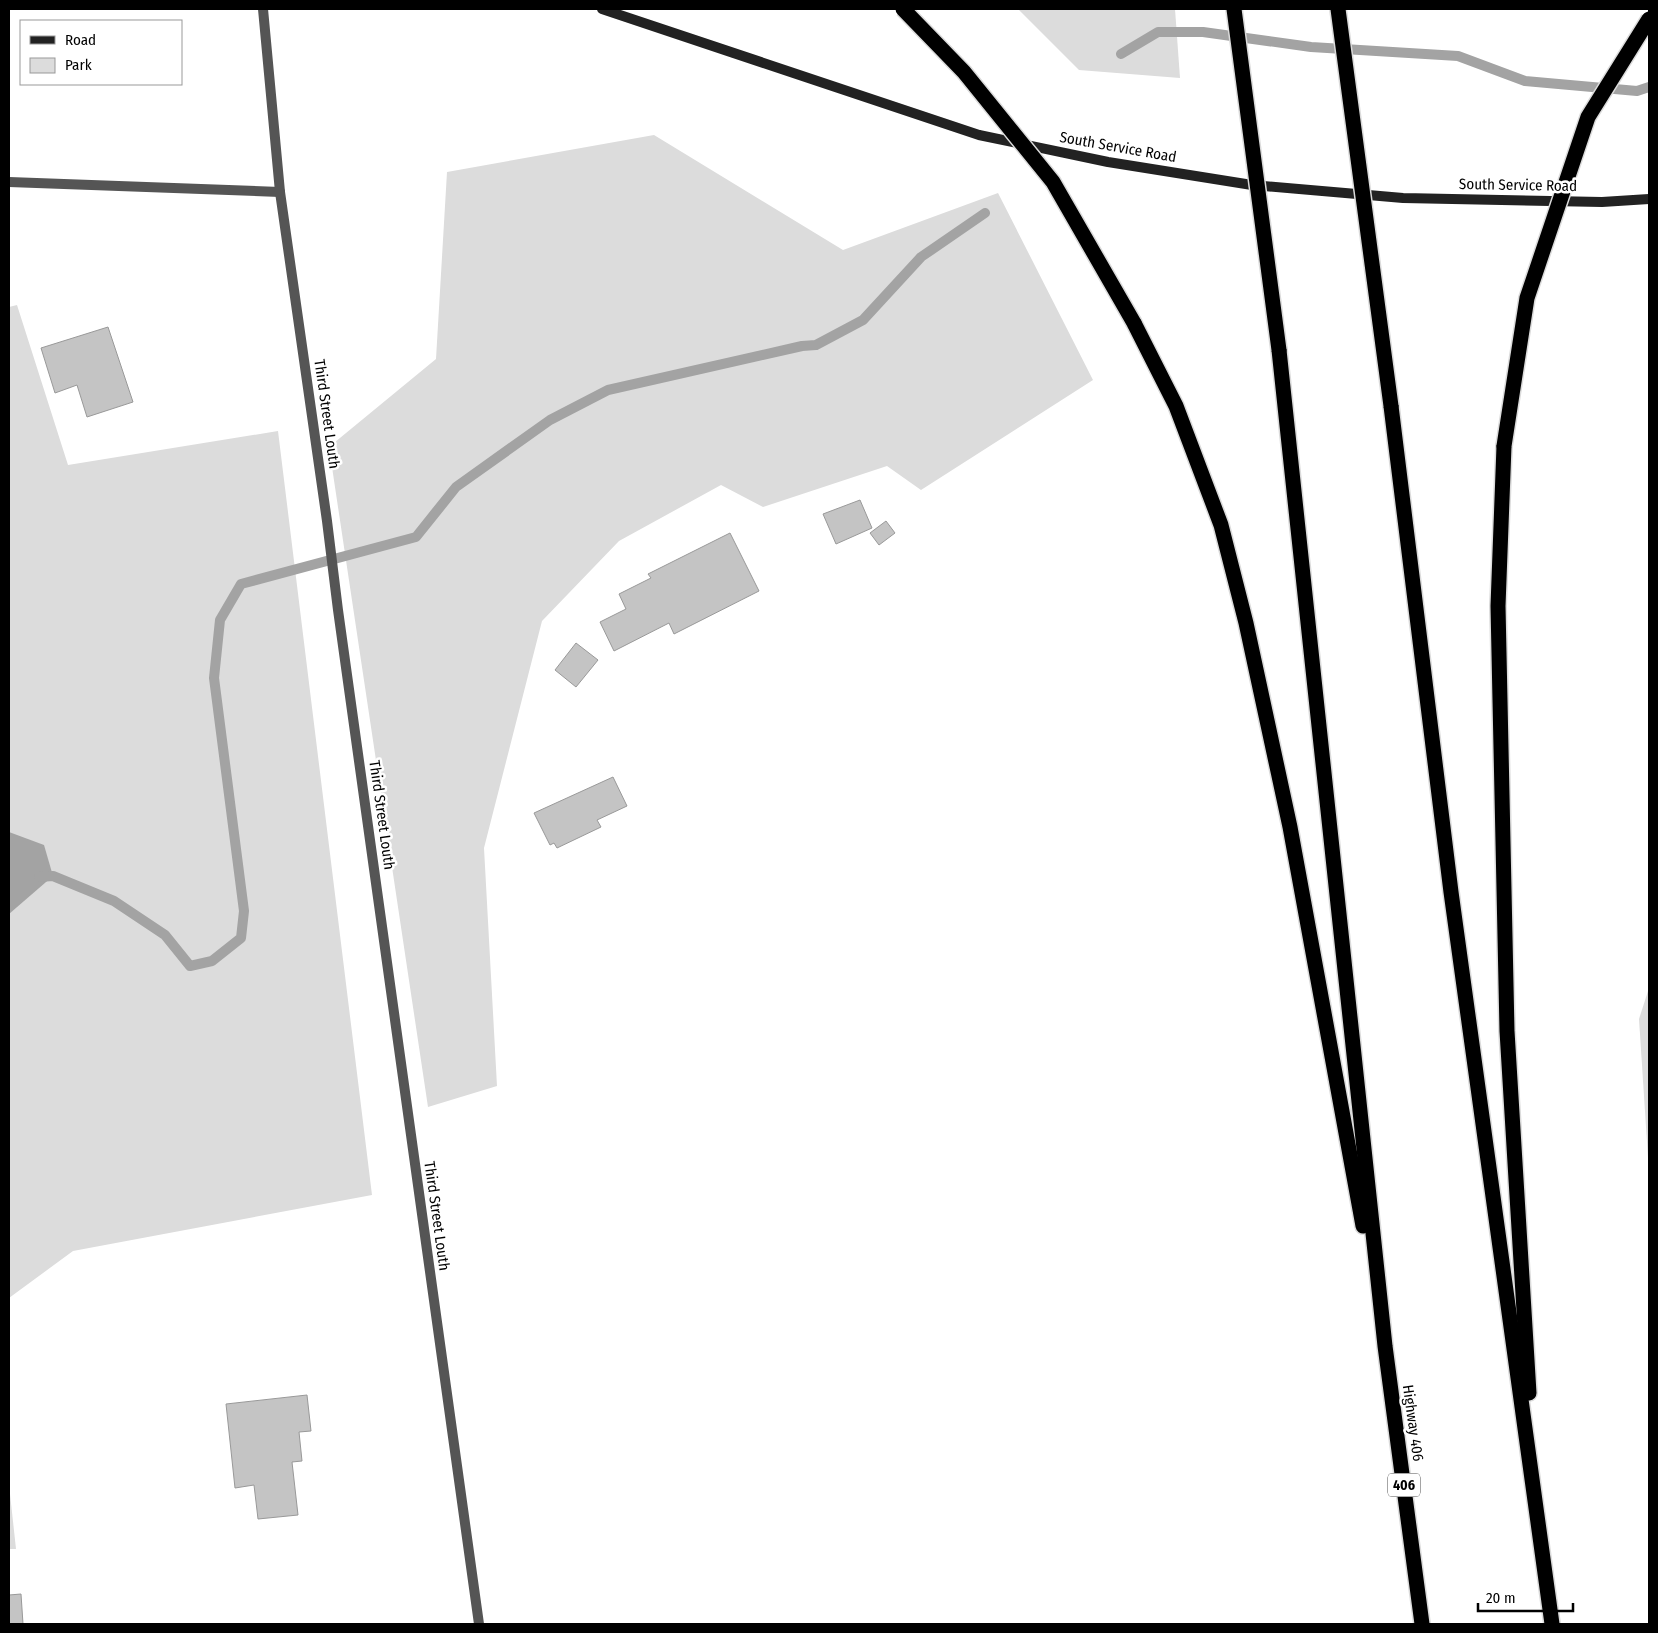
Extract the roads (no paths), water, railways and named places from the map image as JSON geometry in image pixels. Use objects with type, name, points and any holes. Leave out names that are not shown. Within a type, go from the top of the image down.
[{"type":"highway","points":[[903,9],[964,72],[1053,182],[1134,323],[1176,406],[1221,525],[1246,623],[1290,828],[1385,1346]]},
{"type":"highway","points":[[1234,9],[1279,350],[1385,1346]]},
{"type":"highway","points":[[1338,9],[1391,406],[1456,931],[1552,1624]]},
{"type":"highway","points":[[1537,1511],[1507,1031],[1498,606],[1504,446],[1527,298],[1588,117],[1649,19]]},
{"type":"highway","name":"Highway 406","points":[[1385,1346],[1422,1624]]},
{"type":"main road","name":"South Service Road","points":[[602,9],[979,135],[1108,162],[1252,185],[1403,198],[1602,202],[1649,199]]},
{"type":"street","name":"Third Street Louth","points":[[263,9],[280,192],[479,1624]]},
{"type":"street","points":[[9,182],[280,192]]},
{"type":"waterway","points":[[1121,54],[1158,32],[1203,32],[1311,47],[1458,56],[1525,81],[1637,91],[1649,87]]},
{"type":"waterway","points":[[39,877],[53,876],[114,901],[165,935],[190,966],[212,961],[241,938],[244,911],[214,678],[220,620],[241,584],[416,537],[456,487],[550,420],[608,390],[802,346],[816,345],[863,320],[921,257],[985,213]]}]
